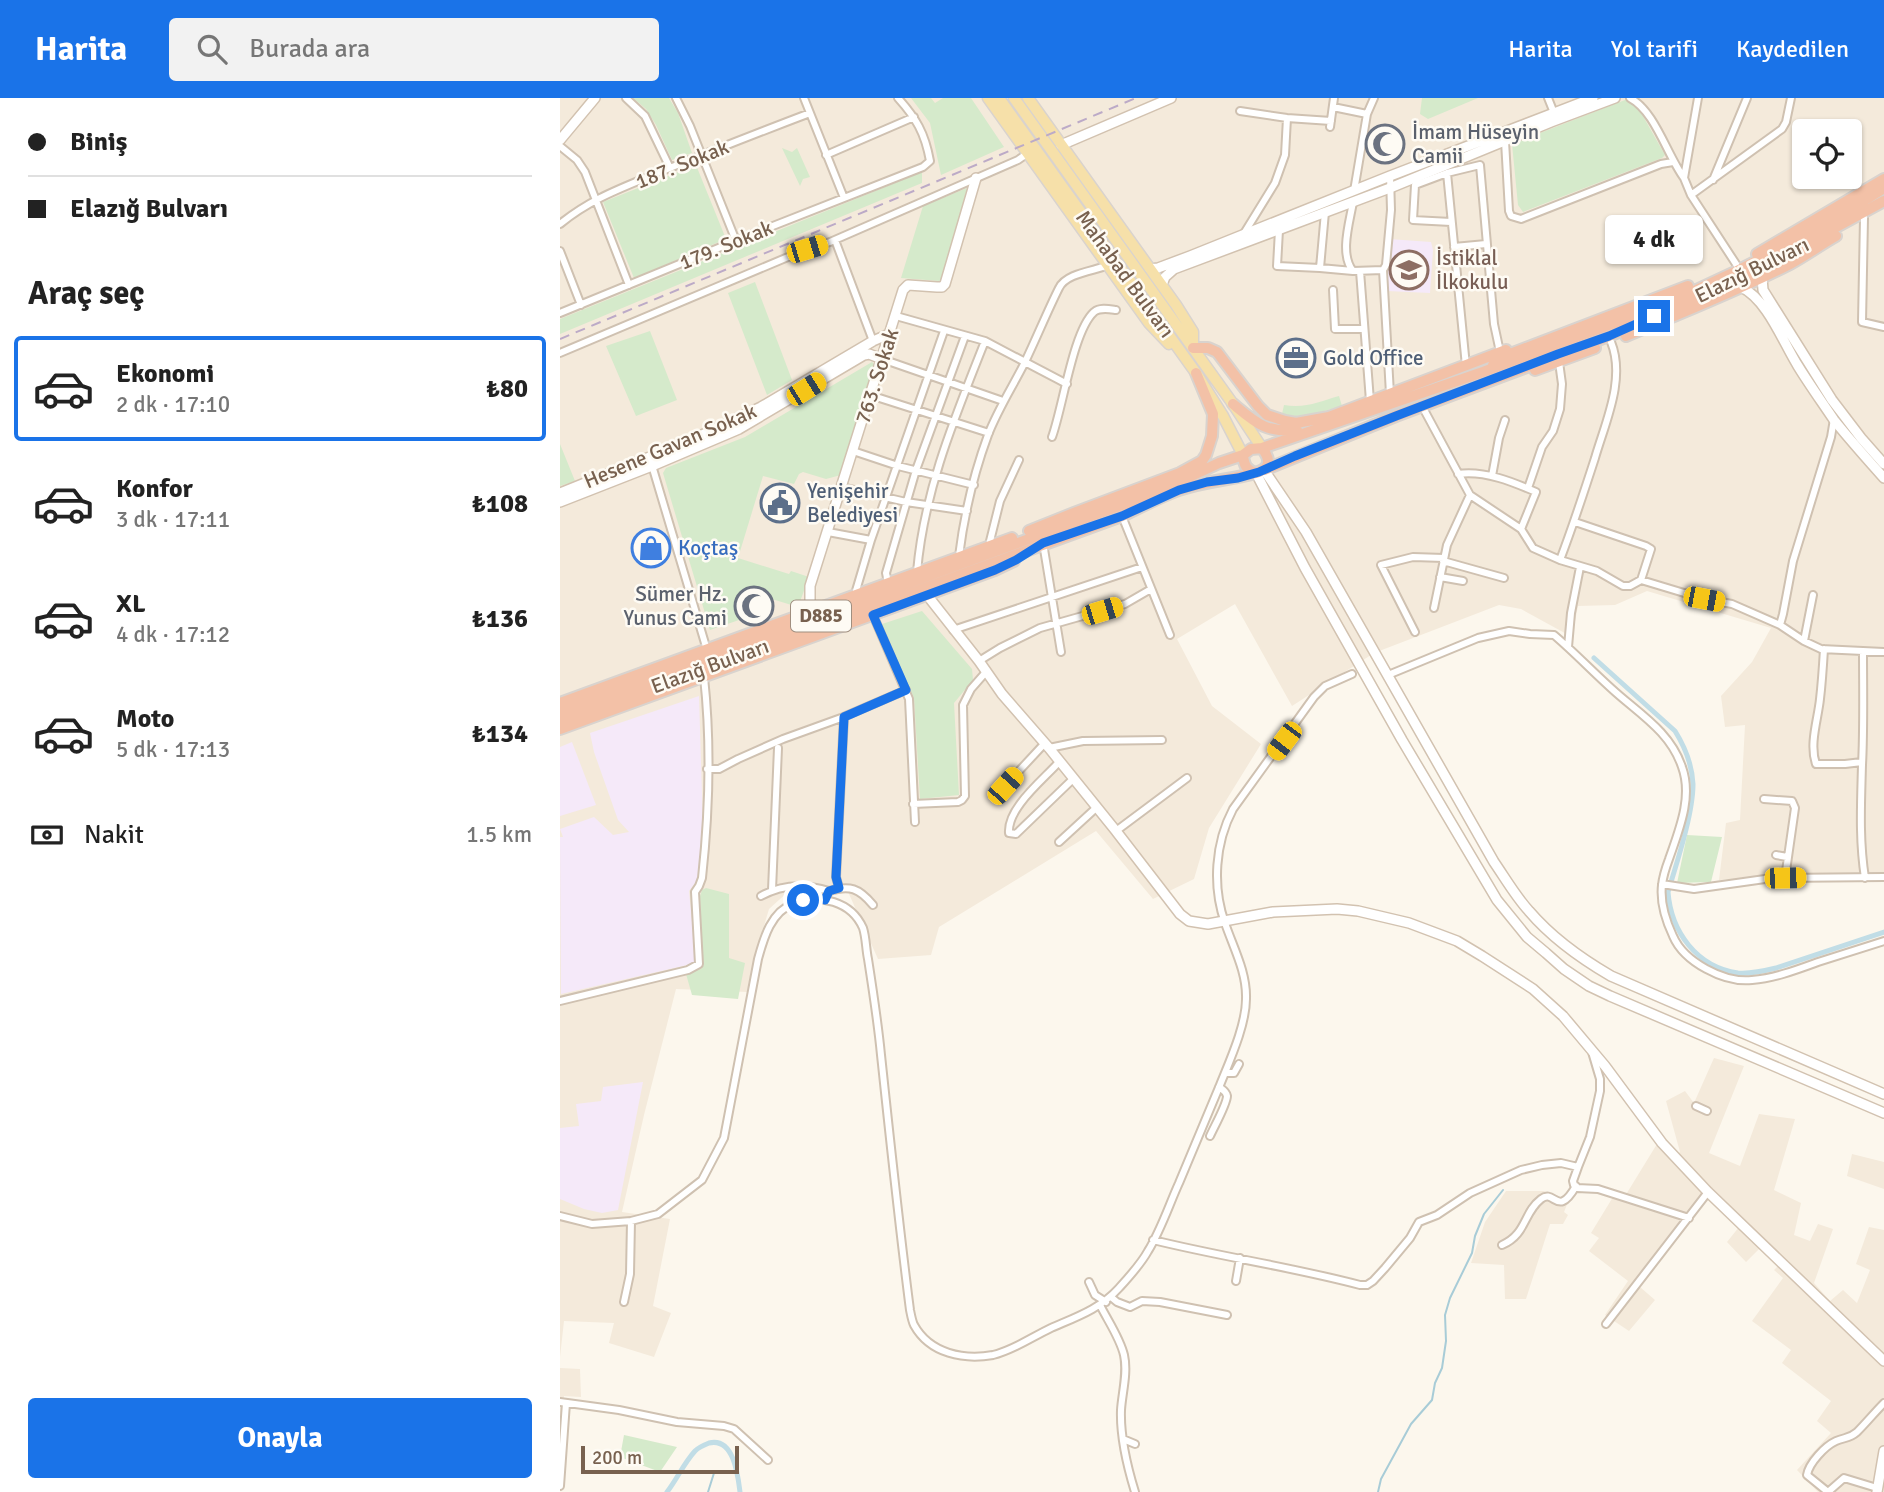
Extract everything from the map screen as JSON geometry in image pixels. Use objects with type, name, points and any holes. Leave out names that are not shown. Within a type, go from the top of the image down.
[{"type":"highway","points":[[1487,376],[1505,356],[1685,288],[1736,264],[1884,179]]},
{"type":"highway","name":"Elazığ Bulvarı","points":[[560,721],[1122,516],[1179,490],[1260,472],[1675,300],[1812,233],[1884,188]]},
{"type":"highway","name":"Elazığ Bulvarı","points":[[1262,448],[1609,336],[1735,282],[1884,201]]},
{"type":"highway","points":[[1487,376],[1528,373],[1611,342],[1741,287],[1792,262],[1884,206]]},
{"type":"highway","points":[[1193,348],[1208,348],[1217,352],[1258,407],[1275,419],[1296,423],[1329,416],[1515,346],[1533,346]]},
{"type":"highway","points":[[1023,534],[1180,473],[1202,461],[1212,436],[1213,415],[1196,373]]},
{"type":"highway","points":[[1233,404],[1259,425],[1273,430],[1324,426]]},
{"type":"highway","points":[[1262,448],[1268,458],[1260,472],[1250,471],[1245,466],[1244,454],[1251,449],[1262,448]]},
{"type":"highway","name":"Elazığ Bulvarı","points":[[560,711],[1157,492],[1244,454]]},
{"type":"highway","points":[[1219,463],[1230,463],[1234,470],[1223,479]]},
{"type":"highway","points":[[560,703],[989,545],[1082,519]]},
{"type":"highway","points":[[560,729],[995,570],[1043,543]]},
{"type":"main road","points":[[988,98],[1149,323],[1196,373]]},
{"type":"main road","name":"Mahabad Bulvarı","points":[[999,98],[1196,373],[1244,454]]},
{"type":"main road","name":"Mahabad Bulvarı","points":[[1014,98],[1262,448]]},
{"type":"main road","points":[[1028,98],[1162,285],[1193,332],[1193,348]]},
{"type":"main road","points":[[1230,430],[1237,436],[1244,436],[1246,424]]},
{"type":"street","points":[[560,140],[595,98]]},
{"type":"street","points":[[626,98],[645,117],[670,168]]},
{"type":"street","points":[[676,98],[736,241]]},
{"type":"street","points":[[804,98],[845,198]]},
{"type":"street","points":[[826,155],[914,117],[898,98]]},
{"type":"street","points":[[1061,145],[1171,98]]},
{"type":"street","points":[[1240,111],[1331,124],[1334,98]]},
{"type":"street","points":[[1354,191],[1367,114],[1374,98]]},
{"type":"street","points":[[1548,98],[1554,113]]},
{"type":"street","points":[[1150,269],[1243,236],[1592,98]]},
{"type":"street","points":[[1162,285],[1165,277],[1174,270],[1615,98]]},
{"type":"street","points":[[1630,98],[1641,105],[1654,124],[1691,195],[1736,264]]},
{"type":"street","points":[[1684,178],[1698,98]]},
{"type":"street","points":[[1713,180],[1747,98]]},
{"type":"street","points":[[1691,195],[1782,129],[1791,98]]},
{"type":"street","points":[[1333,107],[1367,114]]},
{"type":"street","name":"187. Sokak","points":[[560,224],[596,199],[810,113]]},
{"type":"street","name":"179. Sokak","points":[[560,313],[923,167],[930,161],[928,149],[914,117]]},
{"type":"street","points":[[1243,236],[1275,183],[1285,155],[1287,118]]},
{"type":"street","points":[[1505,141],[1508,211],[1511,216],[1521,219],[1661,164],[1673,162]]},
{"type":"street","points":[[560,146],[577,160],[584,172],[629,285]]},
{"type":"street","points":[[560,353],[807,249],[835,240],[1028,153]]},
{"type":"street","points":[[1451,222],[1413,220],[1415,185],[1480,165],[1494,324],[1500,352]]},
{"type":"street","points":[[1447,173],[1466,366]]},
{"type":"street","points":[[1390,176],[1391,210],[1386,265],[1383,270],[1390,394]]},
{"type":"street","name":"763. Sokak","points":[[810,612],[810,586],[903,290],[908,285],[942,287],[946,284],[976,178]]},
{"type":"street","points":[[1353,202],[1346,247],[1348,266],[1356,271]]},
{"type":"street","points":[[1320,268],[1325,212]]},
{"type":"street","points":[[1864,218],[1862,323],[1884,327]]},
{"type":"street","points":[[1279,230],[1277,266],[1383,270]]},
{"type":"street","points":[[835,240],[873,341]]},
{"type":"street","points":[[1454,247],[1486,244]]},
{"type":"street","points":[[560,251],[581,304]]},
{"type":"street","points":[[959,556],[962,530],[989,433],[1062,281],[1109,265]]},
{"type":"street","points":[[1356,271],[1370,401]]},
{"type":"street","points":[[1762,277],[1763,290],[1832,400],[1884,463]]},
{"type":"street","points":[[1741,287],[1750,291],[1762,304],[1798,366],[1834,419],[1884,478]]},
{"type":"street","points":[[1333,290],[1335,329],[1364,329]]},
{"type":"street","points":[[1052,437],[1076,347],[1087,323],[1099,309],[1116,310]]},
{"type":"street","points":[[896,316],[985,341],[1066,384]]},
{"type":"street","points":[[855,596],[871,540],[944,331]]},
{"type":"street","name":"Hesene Gavan Sokak","points":[[560,493],[651,462],[761,407],[889,334]]},
{"type":"street","points":[[888,583],[886,572],[906,502],[965,335]]},
{"type":"street","points":[[917,572],[936,475],[953,421],[985,341]]},
{"type":"street","points":[[1560,560],[1575,522],[1611,405],[1616,366],[1611,342]]},
{"type":"street","points":[[560,502],[651,462],[739,429],[864,355],[869,354],[1003,401]]},
{"type":"street","points":[[1528,488],[1542,447],[1552,431],[1560,409],[1562,384],[1559,362]]},
{"type":"street","points":[[870,395],[989,433]]},
{"type":"street","points":[[1422,406],[1471,495],[1521,529],[1534,548],[1560,560],[1598,571],[1623,586],[1630,586],[1641,580],[1651,549],[1575,522]]},
{"type":"street","points":[[1780,625],[1793,561],[1834,419]]},
{"type":"street","points":[[1492,476],[1505,420]]},
{"type":"street","points":[[853,451],[898,466],[974,485]]},
{"type":"street","points":[[989,545],[1000,502],[1019,460]]},
{"type":"street","points":[[651,462],[707,650]]},
{"type":"street","points":[[1260,472],[1306,532],[1494,862],[1527,909],[1560,941],[1611,975],[1884,1094]]},
{"type":"street","points":[[1260,472],[1305,568],[1396,730],[1497,900],[1527,937],[1564,969],[1589,986],[1884,1114]]},
{"type":"street","points":[[1458,474],[1469,472],[1492,476],[1536,492],[1521,529]]},
{"type":"street","points":[[842,487],[906,502],[967,511]]},
{"type":"street","points":[[1434,608],[1447,545],[1471,495]]},
{"type":"street","points":[[1122,516],[1170,635]]},
{"type":"street","points":[[828,532],[871,540]]},
{"type":"street","points":[[1043,543],[1061,652]]},
{"type":"street","points":[[1415,632],[1381,565],[1413,557],[1443,560],[1504,578]]},
{"type":"street","points":[[953,630],[1142,567]]},
{"type":"street","points":[[1568,647],[1580,567]]},
{"type":"street","points":[[1440,577],[1463,582]]},
{"type":"street","points":[[1641,580],[1704,599],[1732,604],[1780,625],[1804,641],[1824,649],[1884,652]]},
{"type":"street","points":[[979,661],[1040,628],[1125,604],[1151,589]]},
{"type":"street","points":[[927,595],[1002,694],[1116,831],[1180,914],[1189,921],[1200,924],[1273,912],[1337,909],[1358,911],[1409,923],[1457,941],[1534,989],[1563,1016],[1590,1047],[1662,1143],[1884,1361]]},
{"type":"street","points":[[1804,641],[1813,595]]},
{"type":"street","points":[[873,615],[909,699],[915,822]]},
{"type":"street","points":[[1388,675],[1466,642],[1508,631],[1554,635],[1659,729],[1676,752],[1682,766],[1686,777],[1686,801],[1662,901],[1677,945],[1685,954],[1705,968],[1750,981],[1783,975],[1884,941]]},
{"type":"street","points":[[1824,649],[1814,760],[1816,764],[1862,762]]},
{"type":"street","points":[[1863,651],[1859,819],[1865,878]]},
{"type":"street","points":[[913,804],[958,802],[965,796],[963,705],[971,689],[986,672]]},
{"type":"street","points":[[560,1216],[592,1224],[631,1222],[658,1214],[702,1180],[724,1138],[764,938],[774,918],[786,906],[819,898],[849,909],[863,928],[877,1011],[897,1212],[914,1325],[926,1340],[940,1350],[971,1358],[996,1354],[1021,1344],[1106,1301],[1144,1257],[1153,1240],[1225,1073],[1246,1007],[1238,954],[1224,921],[1217,883],[1220,842],[1229,817],[1314,697],[1325,686],[1352,674]]},
{"type":"street","points":[[560,1000],[688,970],[699,964],[695,892],[704,867],[708,817],[707,702],[704,677]]},
{"type":"street","points":[[707,769],[719,769],[783,739],[844,717],[906,690]]},
{"type":"street","points":[[839,888],[836,877],[844,717]]},
{"type":"street","points":[[1396,730],[1414,722]]},
{"type":"street","points":[[997,788],[1005,786],[1047,746],[1083,741],[1162,740]]},
{"type":"street","points":[[772,890],[778,748]]},
{"type":"street","points":[[1059,762],[1017,808],[1009,825],[1009,833],[1016,834],[1073,779]]},
{"type":"street","points":[[1116,831],[1187,778]]},
{"type":"street","points":[[1764,799],[1794,803],[1785,878]]},
{"type":"street","points":[[1059,842],[1096,808]]},
{"type":"street","points":[[1776,855],[1787,857]]},
{"type":"street","points":[[1667,885],[1694,888],[1785,878],[1884,877]]},
{"type":"street","points":[[761,895],[772,890],[811,886],[829,891],[853,888],[864,894],[873,905]]},
{"type":"street","points":[[825,900],[829,891]]},
{"type":"street","points":[[1576,1186],[1573,1181],[1590,1137],[1600,1091],[1600,1079],[1590,1047]]},
{"type":"street","points":[[1225,1073],[1234,1073],[1239,1065]]},
{"type":"street","points":[[1210,1136],[1226,1101],[1225,1091],[1219,1087]]},
{"type":"street","points":[[1696,1106],[1706,1111]]},
{"type":"street","points":[[1153,1240],[1360,1285],[1367,1284],[1385,1268],[1410,1238],[1419,1222],[1437,1215],[1470,1193],[1521,1170],[1561,1163],[1578,1167]]},
{"type":"street","points":[[1576,1186],[1598,1189],[1689,1218]]},
{"type":"street","points":[[1503,1245],[1517,1236],[1542,1198],[1566,1201],[1576,1186]]},
{"type":"street","points":[[1606,1324],[1709,1192]]},
{"type":"street","points":[[624,1302],[630,1275],[631,1222]]},
{"type":"street","points":[[1236,1281],[1240,1258]]},
{"type":"street","points":[[1089,1282],[1095,1294],[1106,1301],[1130,1307],[1142,1301],[1160,1302],[1227,1315]]},
{"type":"street","points":[[1106,1301],[1124,1353],[1121,1414],[1126,1428],[1123,1439],[1127,1463],[1135,1492]]},
{"type":"street","points":[[560,1486],[563,1403],[620,1410],[677,1422],[724,1426],[734,1429],[768,1460]]},
{"type":"street","points":[[1884,1403],[1848,1439],[1836,1441],[1823,1451],[1808,1467],[1807,1475],[1828,1492],[1844,1478],[1877,1490],[1884,1451]]},
{"type":"street","points":[[1123,1439],[1135,1444]]},
{"type":"shaded area","points":[[560,98],[1884,98],[1884,873],[1719,880],[1726,823],[1740,820],[1745,725],[1725,727],[1721,696],[1752,662],[1771,628],[1647,591],[1615,605],[1578,606],[1572,637],[1521,609],[1499,605],[1374,653],[1292,706],[1235,604],[1177,639],[1212,706],[1261,744],[1209,828],[1194,879],[1153,899],[1096,831],[939,927],[931,955],[878,959],[845,885],[790,890],[769,909],[747,992],[676,989],[622,1212],[670,1219],[653,1306],[671,1313],[654,1357],[609,1343],[614,1323],[564,1321],[560,1357]]},
{"type":"shaded area","name":"İstiklal İlkokulu","points":[[1389,239],[1431,242],[1433,250],[1430,293],[1387,291]]},
{"type":"shaded area","points":[[699,696],[703,827],[698,879],[689,891],[696,963],[561,994],[560,837],[563,837],[560,829],[594,817],[613,835],[629,832],[618,820],[590,733]]},
{"type":"shaded area","points":[[572,742],[596,805],[560,816],[560,747]]},
{"type":"shaded area","points":[[1714,1058],[1744,1066],[1709,1153],[1740,1166],[1759,1114],[1795,1119],[1774,1190],[1801,1203],[1794,1235],[1810,1241],[1818,1224],[1833,1229],[1814,1283],[1830,1301],[1843,1290],[1857,1303],[1870,1270],[1856,1264],[1869,1227],[1884,1230],[1884,1492],[1818,1492],[1797,1470],[1831,1433],[1817,1421],[1831,1401],[1782,1363],[1791,1350],[1752,1321],[1783,1278],[1774,1270],[1779,1265],[1760,1248],[1746,1262],[1727,1242],[1739,1227],[1708,1198],[1640,1287],[1655,1300],[1629,1331],[1605,1315],[1628,1281],[1589,1251],[1599,1238],[1591,1233],[1613,1197],[1622,1201],[1657,1144],[1672,1159],[1680,1152],[1666,1101],[1685,1091],[1694,1103]]},
{"type":"shaded area","points":[[643,1082],[618,1210],[602,1213],[560,1199],[560,1128],[579,1126],[576,1104],[601,1101],[603,1087]]},
{"type":"shaded area","points":[[1852,1154],[1884,1162],[1884,1189],[1847,1176]]},
{"type":"shaded area","points":[[1506,1191],[1544,1191],[1568,1202],[1564,1212],[1568,1215],[1563,1224],[1550,1224],[1526,1299],[1505,1299],[1504,1265],[1471,1263],[1485,1222]]},
{"type":"shaded area","points":[[560,1368],[580,1369],[581,1397],[564,1396],[562,1416],[560,1416]]},
{"type":"green space","points":[[633,98],[669,98],[678,113],[692,153],[672,160],[646,109]]},
{"type":"green space","points":[[911,98],[931,98],[935,103],[943,98],[971,98],[1004,147],[941,175],[930,123]]},
{"type":"green space","points":[[1422,98],[1478,98],[1428,119],[1420,114]]},
{"type":"green space","points":[[1625,100],[1635,102],[1665,155],[1523,212],[1518,205],[1512,144]]},
{"type":"green space","points":[[782,148],[792,152],[797,148],[810,177],[803,179],[800,186]]},
{"type":"green space","points":[[696,165],[726,239],[634,278],[603,202]]},
{"type":"green space","points":[[922,172],[922,183],[560,334],[560,319]]},
{"type":"green space","points":[[967,188],[942,279],[901,278],[923,206]]},
{"type":"green space","points":[[755,282],[792,380],[767,395],[728,293]]},
{"type":"green space","points":[[650,331],[677,400],[636,416],[606,346]]},
{"type":"green space","points":[[872,362],[875,365],[841,475],[826,479],[803,472],[794,484],[763,476],[738,558],[789,574],[791,571],[809,577],[798,607],[746,591],[736,612],[739,620],[710,630],[663,473],[666,468],[745,437]]},
{"type":"green space","points":[[1339,396],[1342,406],[1304,415],[1282,414],[1284,405],[1306,405]]},
{"type":"green space","points":[[560,444],[575,481],[560,486]]},
{"type":"green space","points":[[922,611],[972,669],[973,680],[954,703],[959,795],[920,799],[914,698],[882,624]]},
{"type":"green space","points":[[1687,835],[1722,837],[1711,882],[1677,883]]},
{"type":"green space","points":[[706,888],[729,894],[729,958],[745,963],[738,999],[692,995],[686,974],[702,968],[700,896]]},
{"type":"green space","points":[[624,1435],[677,1447],[660,1472],[620,1457]]},
{"type":"waterway","points":[[1594,658],[1675,731],[1687,756],[1693,784],[1692,796],[1684,838],[1668,892],[1674,921],[1689,945],[1699,955],[1723,969],[1753,973],[1884,932]]},
{"type":"waterway","points":[[1378,1492],[1381,1479],[1411,1424],[1432,1400],[1435,1383],[1442,1368],[1446,1341],[1445,1315],[1450,1298],[1472,1253],[1475,1236],[1484,1214],[1503,1190]]},
{"type":"waterway","points":[[667,1492],[695,1451],[709,1443],[724,1446],[729,1452],[740,1492]]},
{"type":"waterway","points":[[708,1492],[714,1473]]},
{"type":"railway","points":[[560,339],[1136,98]]},
{"type":"place","name":"İmam Hüseyin Camii","points":[[1385,144]]},
{"type":"place","name":"İstiklal İlkokulu","points":[[1409,270]]},
{"type":"place","name":"Gold Office","points":[[1296,358]]},
{"type":"place","name":"Yenişehir Belediyesi","points":[[780,503]]},
{"type":"place","name":"Koçtaş","points":[[651,548]]},
{"type":"place","name":"Sümer Hz. Yunus Cami","points":[[754,606]]},
{"type":"route","points":[[803,900],[825,900],[829,891],[839,888],[836,877],[844,717],[906,690],[873,615],[995,570],[1043,543],[1122,516],[1179,490],[1259,472],[1654,316]]}]
